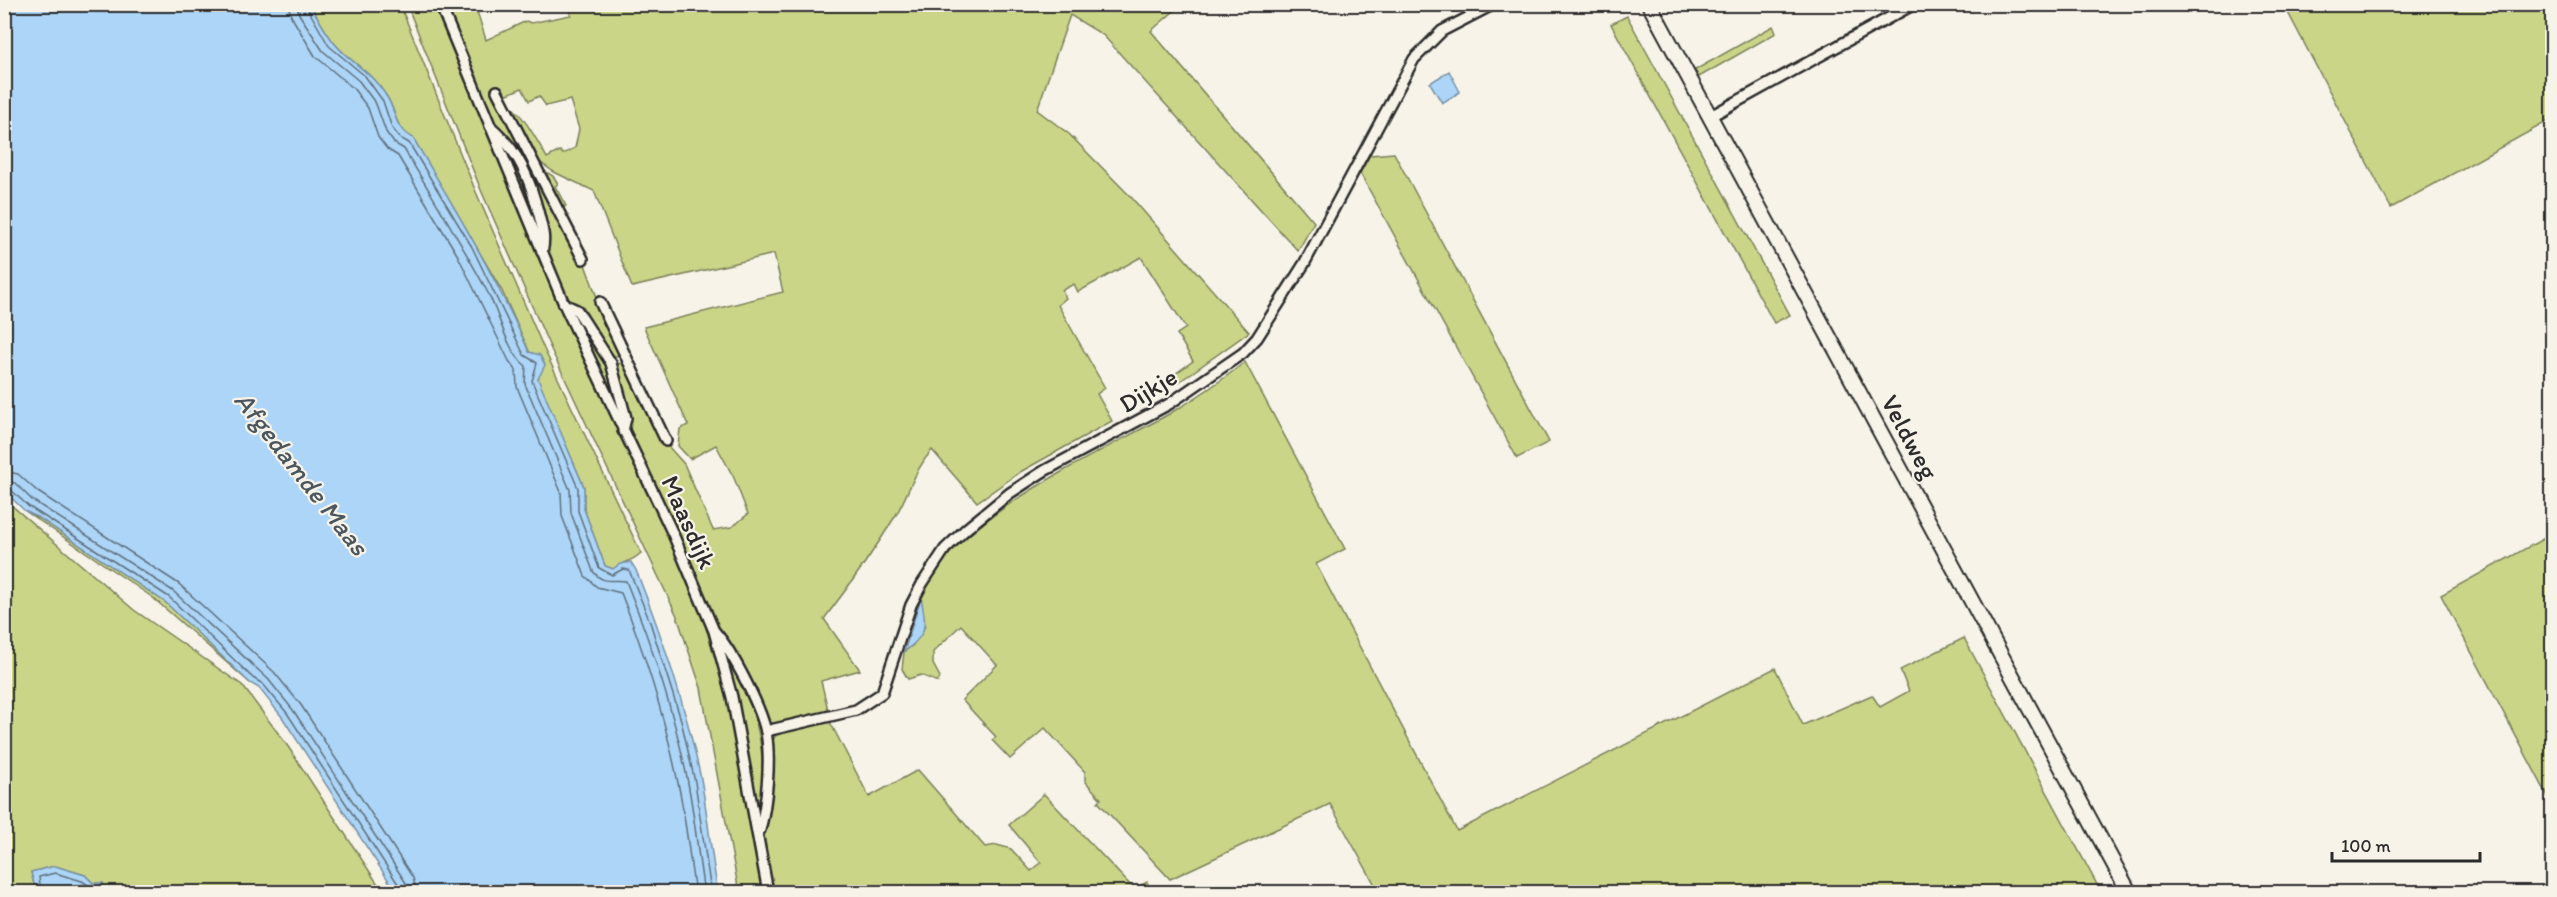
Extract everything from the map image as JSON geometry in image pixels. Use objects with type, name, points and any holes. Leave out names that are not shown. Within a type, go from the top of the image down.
[{"type":"street","name":"Maasdijk","points":[[440,4],[564,304],[673,534],[714,631],[732,697],[768,892]]},
{"type":"street","name":"Dijkje","points":[[766,731],[856,710],[882,693],[911,605],[945,549],[966,529],[995,504],[1035,477],[1169,404],[1243,353],[1257,338],[1304,264],[1414,59],[1442,31],[1494,4]]},
{"type":"street","name":"Veldweg","points":[[1649,4],[2129,892]]},
{"type":"street","points":[[1709,117],[1914,4]]},
{"type":"street","name":"Maasdijk","points":[[497,92],[534,176],[545,241],[542,252]]},
{"type":"street","name":"Maasdijk","points":[[488,124],[505,138],[534,176],[583,258]]},
{"type":"street","name":"Maasdijk","points":[[600,302],[666,441]]},
{"type":"street","name":"Maasdijk","points":[[564,304],[577,310],[611,363],[626,418],[623,431]]},
{"type":"street","points":[[611,363],[625,356]]},
{"type":"street","name":"Maasdijk","points":[[714,631],[726,645],[766,731],[766,794],[759,835]]},
{"type":"green space","points":[[310,5],[400,5],[476,192],[544,349],[641,553],[634,559],[613,569],[605,566],[584,509],[584,487],[537,379],[539,373],[502,291],[413,138],[399,125],[381,88],[335,44]]},
{"type":"green space","points":[[407,5],[435,5],[566,320],[669,535],[699,604],[727,699],[764,892],[739,892],[701,688],[677,616],[550,347],[481,190]]},
{"type":"green space","points":[[444,5],[475,5],[486,40],[526,21],[531,23],[571,15],[568,5],[1181,5],[1151,31],[1314,222],[1298,251],[1103,35],[1070,15],[1037,110],[1069,134],[1131,197],[1249,332],[1179,382],[1175,374],[1193,361],[1177,334],[1186,328],[1141,257],[1078,292],[1074,284],[1062,290],[1066,298],[1058,305],[1105,388],[1097,394],[1112,421],[1022,471],[977,502],[932,450],[921,465],[888,528],[824,619],[860,670],[821,681],[829,714],[777,725],[766,720],[718,630],[708,601],[677,531],[628,432],[615,367],[619,363],[626,365],[665,447],[668,446],[684,464],[713,530],[732,527],[748,514],[734,478],[716,445],[690,459],[678,446],[680,429],[688,425],[644,327],[783,292],[774,254],[632,287],[594,191],[554,172],[534,158],[508,106],[524,120],[547,158],[560,151],[563,154],[575,148],[579,129],[570,100],[546,106],[539,96],[529,101],[522,88],[503,96],[498,85],[493,88],[534,169],[531,172],[507,138],[494,125]]},
{"type":"green space","points":[[2284,5],[2552,5],[2552,119],[2391,208]]},
{"type":"green space","points":[[1627,16],[1790,315],[1774,323],[1611,24]]},
{"type":"green space","points":[[1773,26],[1776,33],[1699,77],[1695,70]]},
{"type":"green space","points":[[497,135],[524,174],[542,241]]},
{"type":"green space","points":[[1394,153],[1549,442],[1517,458],[1360,173],[1370,155]]},
{"type":"green space","points":[[541,169],[553,176],[558,184],[555,186],[566,206],[560,209]]},
{"type":"green space","points":[[534,179],[540,182],[581,263],[584,262],[598,300],[595,302],[619,351],[617,356],[611,356],[578,307],[565,296],[548,253],[548,234]]},
{"type":"green space","points":[[571,312],[576,314],[607,363],[622,421]]},
{"type":"green space","points":[[1245,362],[1345,549],[1316,564],[1457,831],[1775,668],[1803,725],[1872,695],[1880,707],[1909,691],[1900,670],[1964,638],[2101,892],[1379,892],[1330,804],[1170,879],[1098,802],[1101,799],[1085,781],[1085,772],[1045,728],[1010,759],[992,740],[996,737],[962,700],[997,665],[961,625],[933,652],[933,664],[940,677],[938,682],[921,675],[908,679],[902,669],[904,652],[913,645],[925,626],[922,595],[938,567],[964,540],[995,514],[1031,490],[1179,408],[1208,390]]},
{"type":"green space","points":[[4,499],[134,610],[242,685],[287,745],[383,892],[105,892],[103,883],[93,883],[85,875],[55,866],[31,872],[36,892],[5,892]]},
{"type":"green space","points":[[25,511],[165,602],[250,683],[152,597]]},
{"type":"green space","points":[[2552,534],[2552,804],[2441,595]]},
{"type":"green space","points":[[724,649],[745,692],[758,731],[763,772],[759,820]]},
{"type":"green space","points":[[829,720],[869,797],[918,770],[985,847],[997,845],[1011,849],[1031,871],[1041,863],[1009,825],[1044,794],[1134,889],[1147,882],[1150,888],[1141,892],[772,892],[764,838],[770,794],[769,746],[778,732]]},
{"type":"water","name":"Afgedamde Maas","points":[[4,5],[310,5],[335,44],[381,88],[402,130],[413,138],[474,243],[529,352],[540,355],[545,365],[538,379],[584,487],[584,509],[605,566],[613,569],[620,564],[631,562],[636,570],[664,647],[688,726],[701,779],[718,892],[396,892],[282,717],[259,688],[250,683],[165,602],[25,511],[5,492]]},
{"type":"water","points":[[1449,71],[1460,92],[1442,103],[1430,83]]},
{"type":"water","points":[[921,597],[924,628],[918,639],[904,652]]},
{"type":"water","points":[[55,866],[85,875],[93,883],[103,883],[105,892],[36,892],[31,872]]}]
